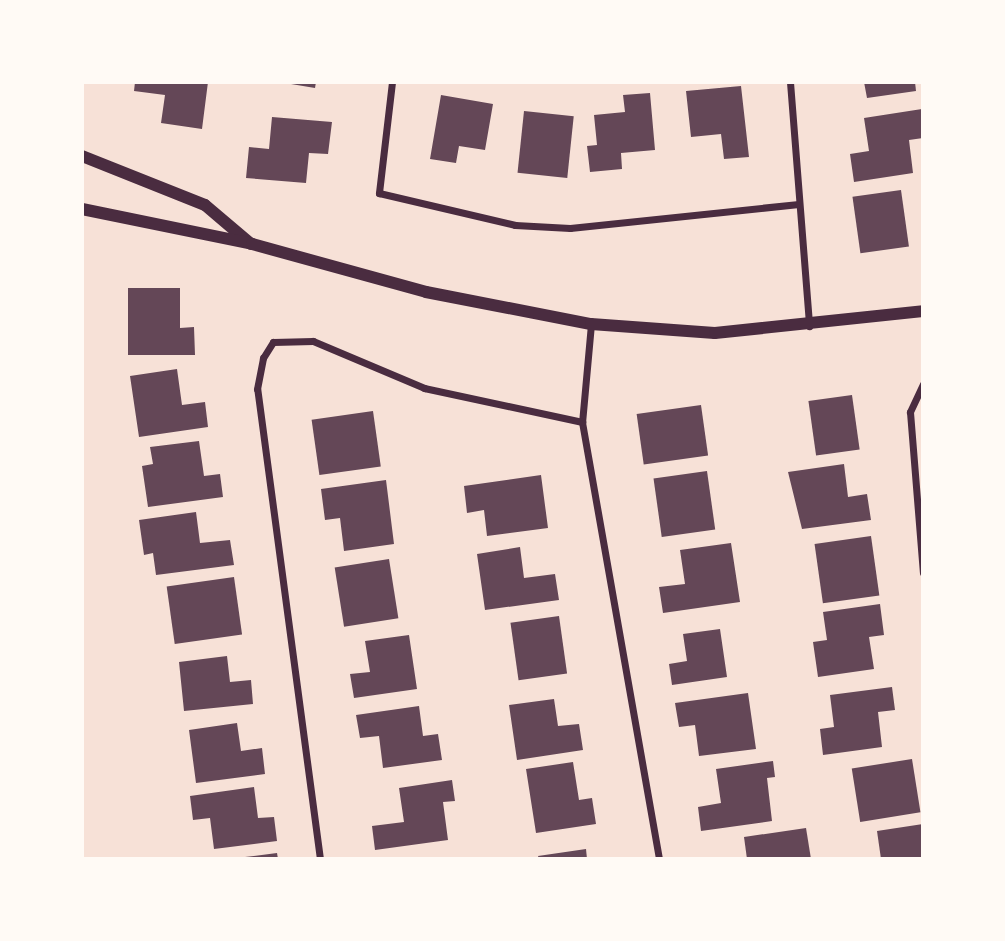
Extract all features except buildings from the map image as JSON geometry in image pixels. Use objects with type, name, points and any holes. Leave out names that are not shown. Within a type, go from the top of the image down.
[{"type":"street","points":[[392,82],[379,193],[515,225],[570,228],[799,204]]},
{"type":"street","points":[[790,82],[809,327]]},
{"type":"street","points":[[82,156],[205,205],[252,244]]},
{"type":"street","points":[[82,209],[252,244],[414,289],[591,324],[715,332],[809,327],[923,311]]},
{"type":"street","points":[[591,324],[582,422],[659,859]]},
{"type":"street","points":[[320,859],[257,389],[263,358],[273,342],[313,341],[424,388],[582,422]]},
{"type":"street","points":[[923,384],[914,398],[923,572]]}]
